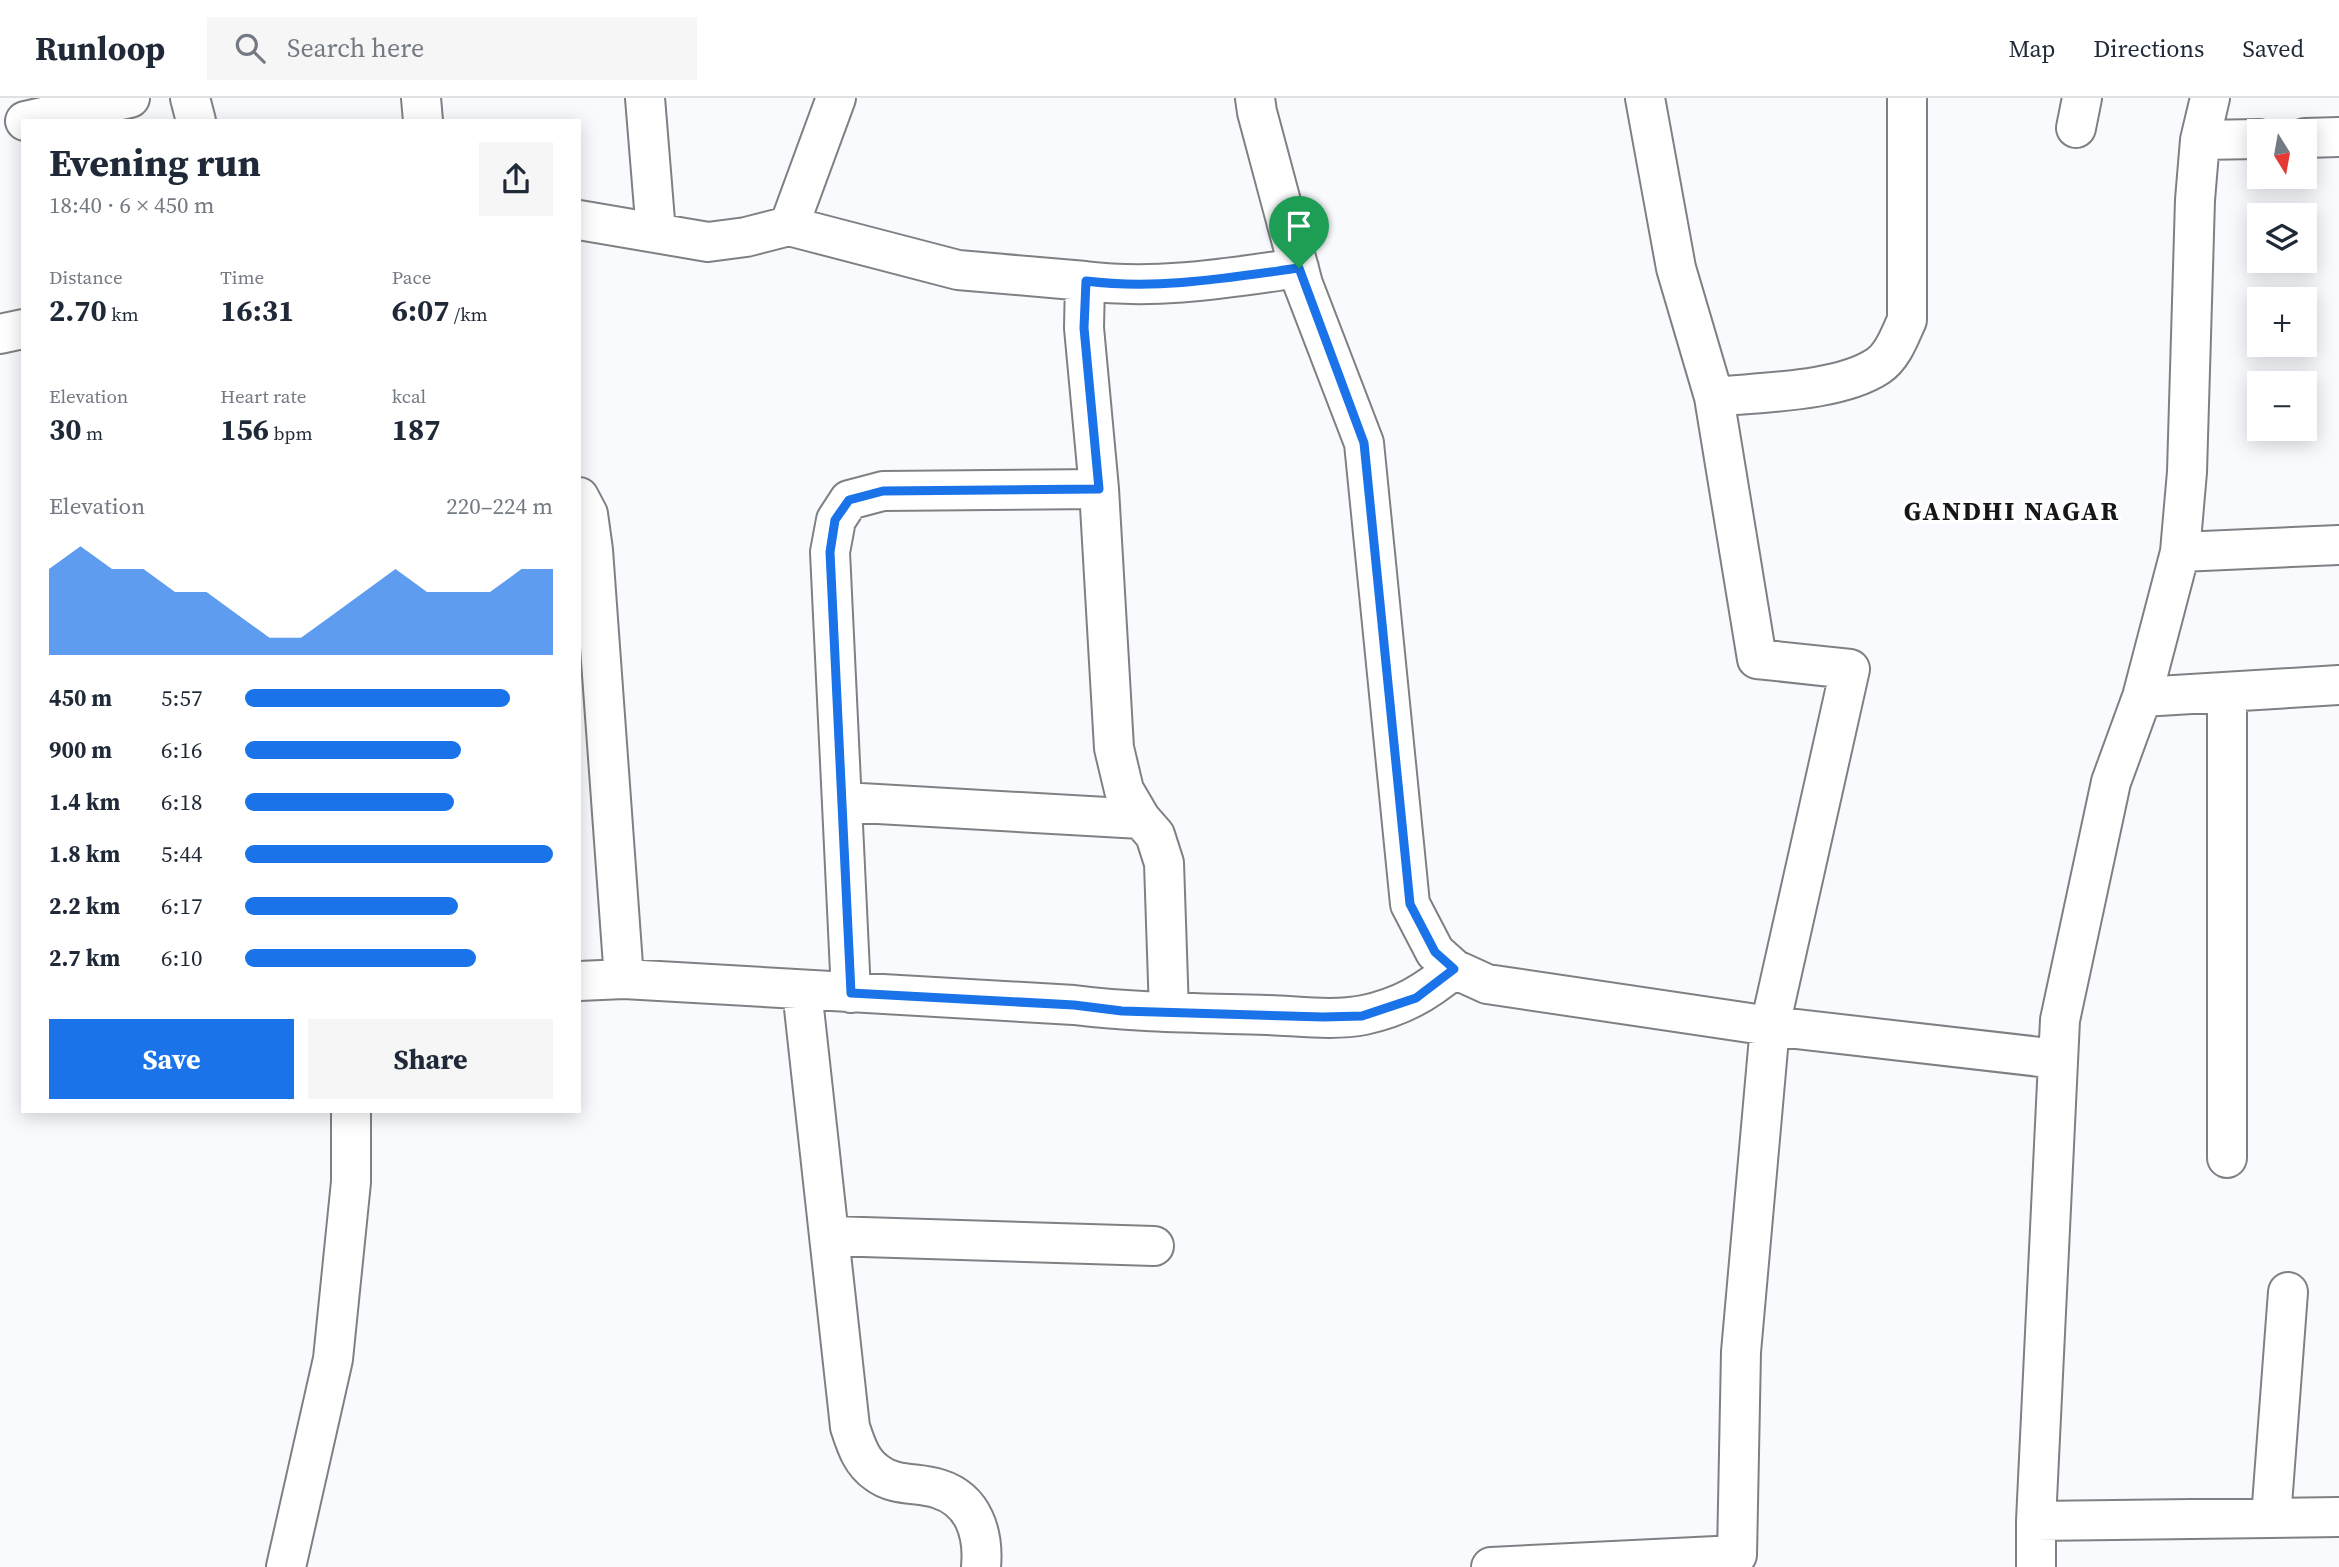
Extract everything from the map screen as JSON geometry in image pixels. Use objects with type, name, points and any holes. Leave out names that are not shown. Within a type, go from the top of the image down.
[{"type":"street","points":[[33,119],[130,98]]},
{"type":"street","points":[[190,98],[195,119]]},
{"type":"street","points":[[421,98],[423,119]]},
{"type":"street","points":[[645,98],[656,233]]},
{"type":"street","points":[[789,226],[836,98]]},
{"type":"street","points":[[1255,98],[1299,268],[1364,443],[1410,904],[1435,952],[1454,969],[1487,984],[1770,1026],[2058,1059]]},
{"type":"street","points":[[1492,1567],[1737,1555],[1741,1352],[1770,1026],[1850,669],[1757,659],[1714,397],[1676,268],[1645,98]]},
{"type":"street","points":[[1714,397],[1849,380],[1880,365],[1897,343],[1907,320],[1907,98]]},
{"type":"street","points":[[2036,1567],[2060,1020],[2111,782],[2142,697],[2180,552],[2187,472],[2190,324],[2200,140],[2210,98]]},
{"type":"street","points":[[0,126],[21,122]]},
{"type":"street","points":[[2317,138],[2339,137]]},
{"type":"street","points":[[2200,140],[2247,139]]},
{"type":"street","points":[[581,220],[708,242],[738,239],[789,226],[958,271],[1120,285],[1191,284],[1299,268]]},
{"type":"street","points":[[1086,281],[1084,328],[1099,489],[1114,748],[1124,790],[1141,819],[1155,835],[1164,863],[1168,1013]]},
{"type":"street","points":[[0,334],[21,329]]},
{"type":"street","points":[[851,993],[830,552],[835,520],[849,500],[883,491],[1099,489]]},
{"type":"street","points":[[581,501],[588,514],[593,550],[624,979]]},
{"type":"street","points":[[2180,552],[2339,545]]},
{"type":"street","points":[[2142,697],[2339,685]]},
{"type":"street","points":[[2227,692],[2227,1158]]},
{"type":"street","points":[[843,802],[1141,819]]},
{"type":"street","points":[[581,981],[624,979],[1074,1005],[1122,1011],[1323,1017],[1362,1016],[1416,998],[1454,969]]},
{"type":"street","points":[[802,990],[850,1427],[860,1457],[877,1474],[897,1483],[940,1489],[965,1504],[979,1526],[983,1548],[981,1567]]},
{"type":"street","points":[[286,1567],[332,1359],[352,1182],[351,1113]]},
{"type":"street","points":[[830,1236],[1154,1246]]},
{"type":"street","points":[[2271,1518],[2288,1292]]},
{"type":"street","points":[[2036,1521],[2339,1517]]},
{"type":"district","name":"GANDHI NAGAR","points":[[2012,511]]},
{"type":"route","points":[[1299,268],[1364,443],[1410,904],[1435,952],[1454,969],[1416,998],[1362,1016],[1122,1011],[1074,1005],[851,993],[830,552],[835,520],[849,500],[883,491],[1099,489],[1084,328],[1086,281],[1120,285],[1191,284],[1299,268]]}]
